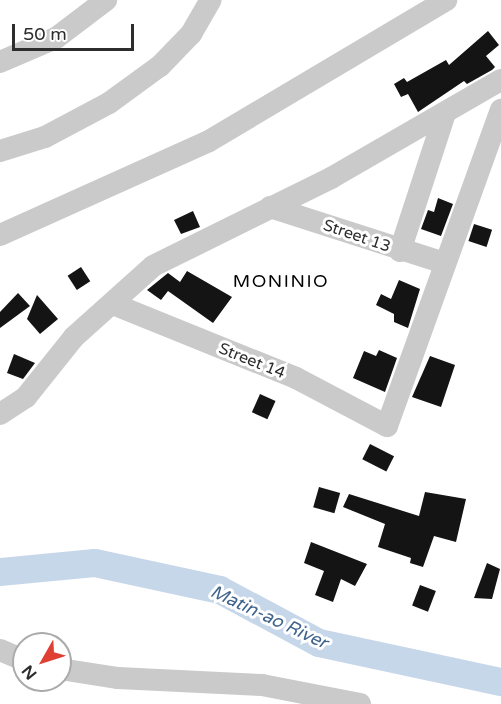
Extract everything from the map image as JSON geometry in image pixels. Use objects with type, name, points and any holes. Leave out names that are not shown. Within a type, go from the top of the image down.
[{"type":"street","points":[[0,62],[56,38],[106,0]]},
{"type":"street","points":[[0,151],[45,137],[109,103],[159,66],[191,34],[211,0]]},
{"type":"street","points":[[0,235],[209,141],[446,0]]},
{"type":"street","points":[[0,414],[26,397],[74,337],[113,304],[138,277],[168,256],[331,178],[501,80]]},
{"type":"street","points":[[444,263],[501,110]]},
{"type":"street","points":[[400,250],[445,113]]},
{"type":"street","name":"Street 13","points":[[270,207],[444,263]]},
{"type":"street","name":"Street 14","points":[[113,304],[296,378],[387,426],[444,263]]},
{"type":"street","points":[[72,671],[118,678],[213,680],[298,689],[360,704]]},
{"type":"building","points":[[488,31],[499,45],[486,56],[495,67],[492,70],[467,84],[464,81],[418,112],[408,94],[401,97],[394,84],[404,78],[407,82],[446,60],[449,65]]},
{"type":"building","points":[[438,198],[453,204],[441,236],[421,229],[428,210],[434,212]]},
{"type":"building","points":[[193,211],[200,227],[181,234],[174,220]]},
{"type":"building","points":[[474,224],[492,230],[487,247],[468,241]]},
{"type":"building","points":[[81,267],[90,281],[77,290],[68,276]]},
{"type":"building","points":[[187,271],[232,297],[213,323],[168,291],[161,300],[147,290],[168,273],[180,282]]},
{"type":"building","points":[[399,280],[420,289],[408,328],[394,322],[394,314],[376,305],[381,294],[391,299]]},
{"type":"building","points":[[18,293],[30,306],[0,328],[0,312]]},
{"type":"building","points":[[37,295],[58,319],[40,334],[27,319]]},
{"type":"building","points":[[379,350],[397,358],[385,392],[353,378],[364,351],[376,356]]},
{"type":"building","points":[[14,354],[35,363],[23,379],[7,373]]},
{"type":"building","points":[[430,356],[455,365],[441,407],[412,397]]},
{"type":"building","points":[[260,394],[276,401],[267,419],[252,412]]},
{"type":"building","points":[[370,444],[394,456],[386,471],[362,459]]},
{"type":"building","points":[[319,487],[340,493],[334,513],[313,507]]},
{"type":"building","points":[[425,492],[466,499],[456,542],[434,536],[423,567],[410,563],[411,558],[378,547],[385,524],[343,507],[349,494],[419,516]]},
{"type":"building","points":[[311,542],[367,564],[355,586],[341,579],[333,602],[315,595],[324,571],[304,563]]},
{"type":"building","points":[[487,563],[500,569],[492,599],[474,598]]},
{"type":"building","points":[[420,585],[436,591],[428,612],[412,606]]},
{"type":"waterway","name":"Matin-ao River","points":[[0,572],[95,563],[220,590],[319,643],[501,682]]},
{"type":"district","name":"MONINIO","points":[[281,281]]}]
